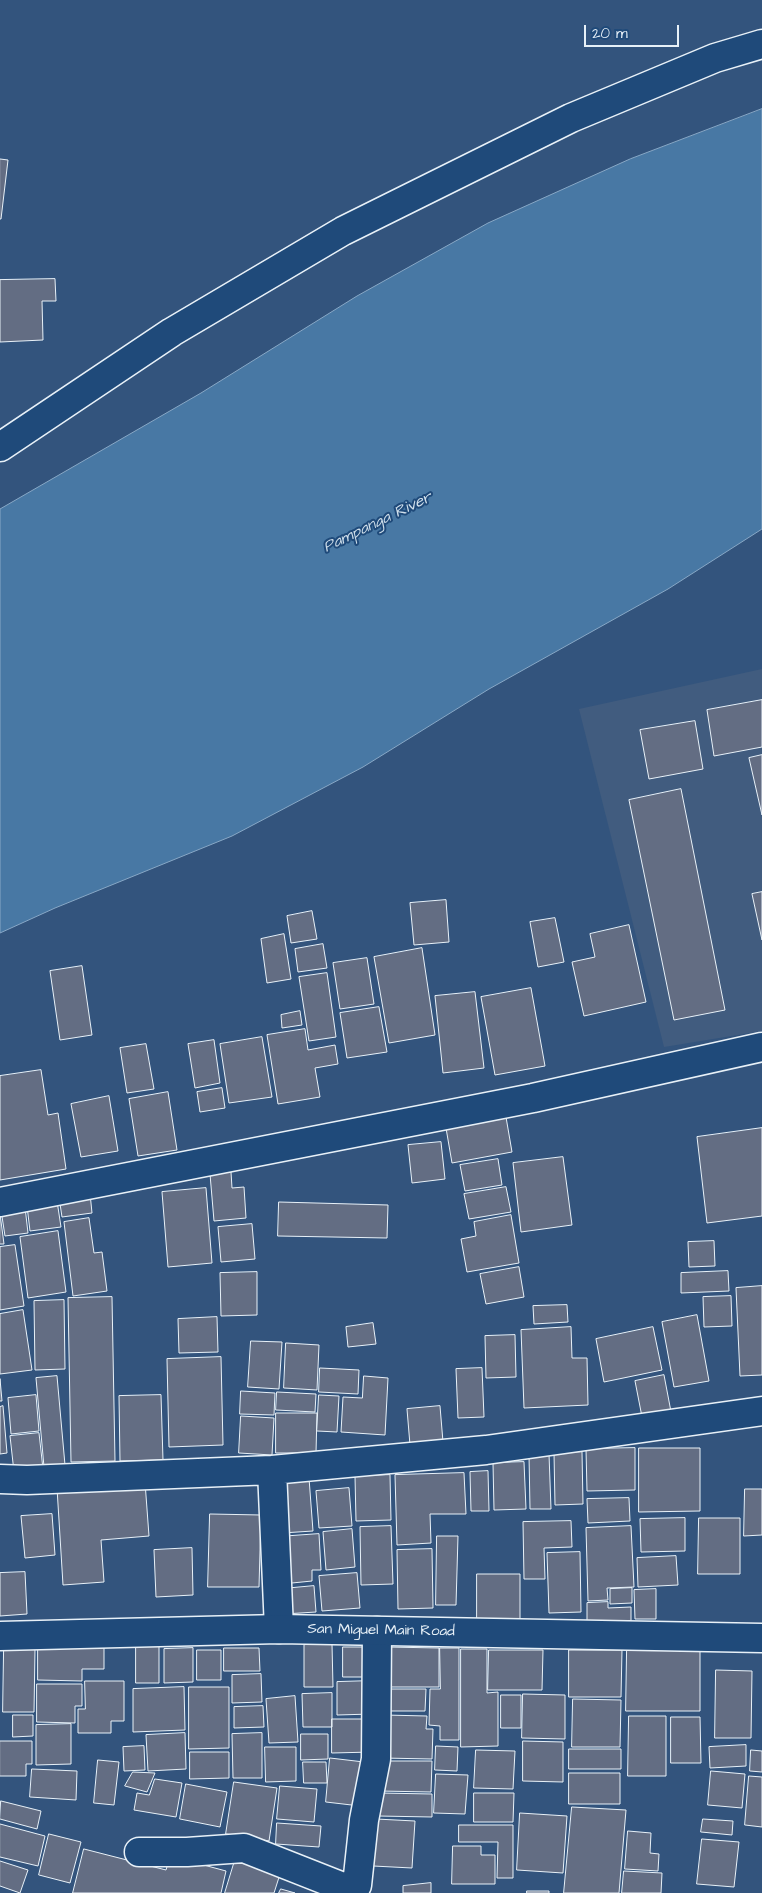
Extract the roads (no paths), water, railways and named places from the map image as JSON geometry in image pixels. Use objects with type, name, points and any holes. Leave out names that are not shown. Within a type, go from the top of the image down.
[{"type":"street","points":[[0,447],[172,332],[342,231],[572,118],[715,58],[762,44]]},
{"type":"street","points":[[0,1202],[533,1098],[762,1047]]},
{"type":"street","points":[[0,1479],[27,1480],[272,1470],[486,1450],[762,1411]]},
{"type":"street","points":[[272,1470],[279,1629]]},
{"type":"street","name":"San Miguel Main Road","points":[[0,1636],[279,1629],[762,1638]]},
{"type":"street","points":[[139,1852],[187,1852],[244,1848],[266,1855],[295,1870],[348,1889],[357,1885],[364,1820],[376,1759],[377,1631]]},
{"type":"water","name":"Pampanga River","points":[[762,109],[762,529],[668,589],[489,689],[363,767],[232,836],[55,908],[0,933],[0,509],[201,393],[357,296],[488,223],[630,159]]}]
